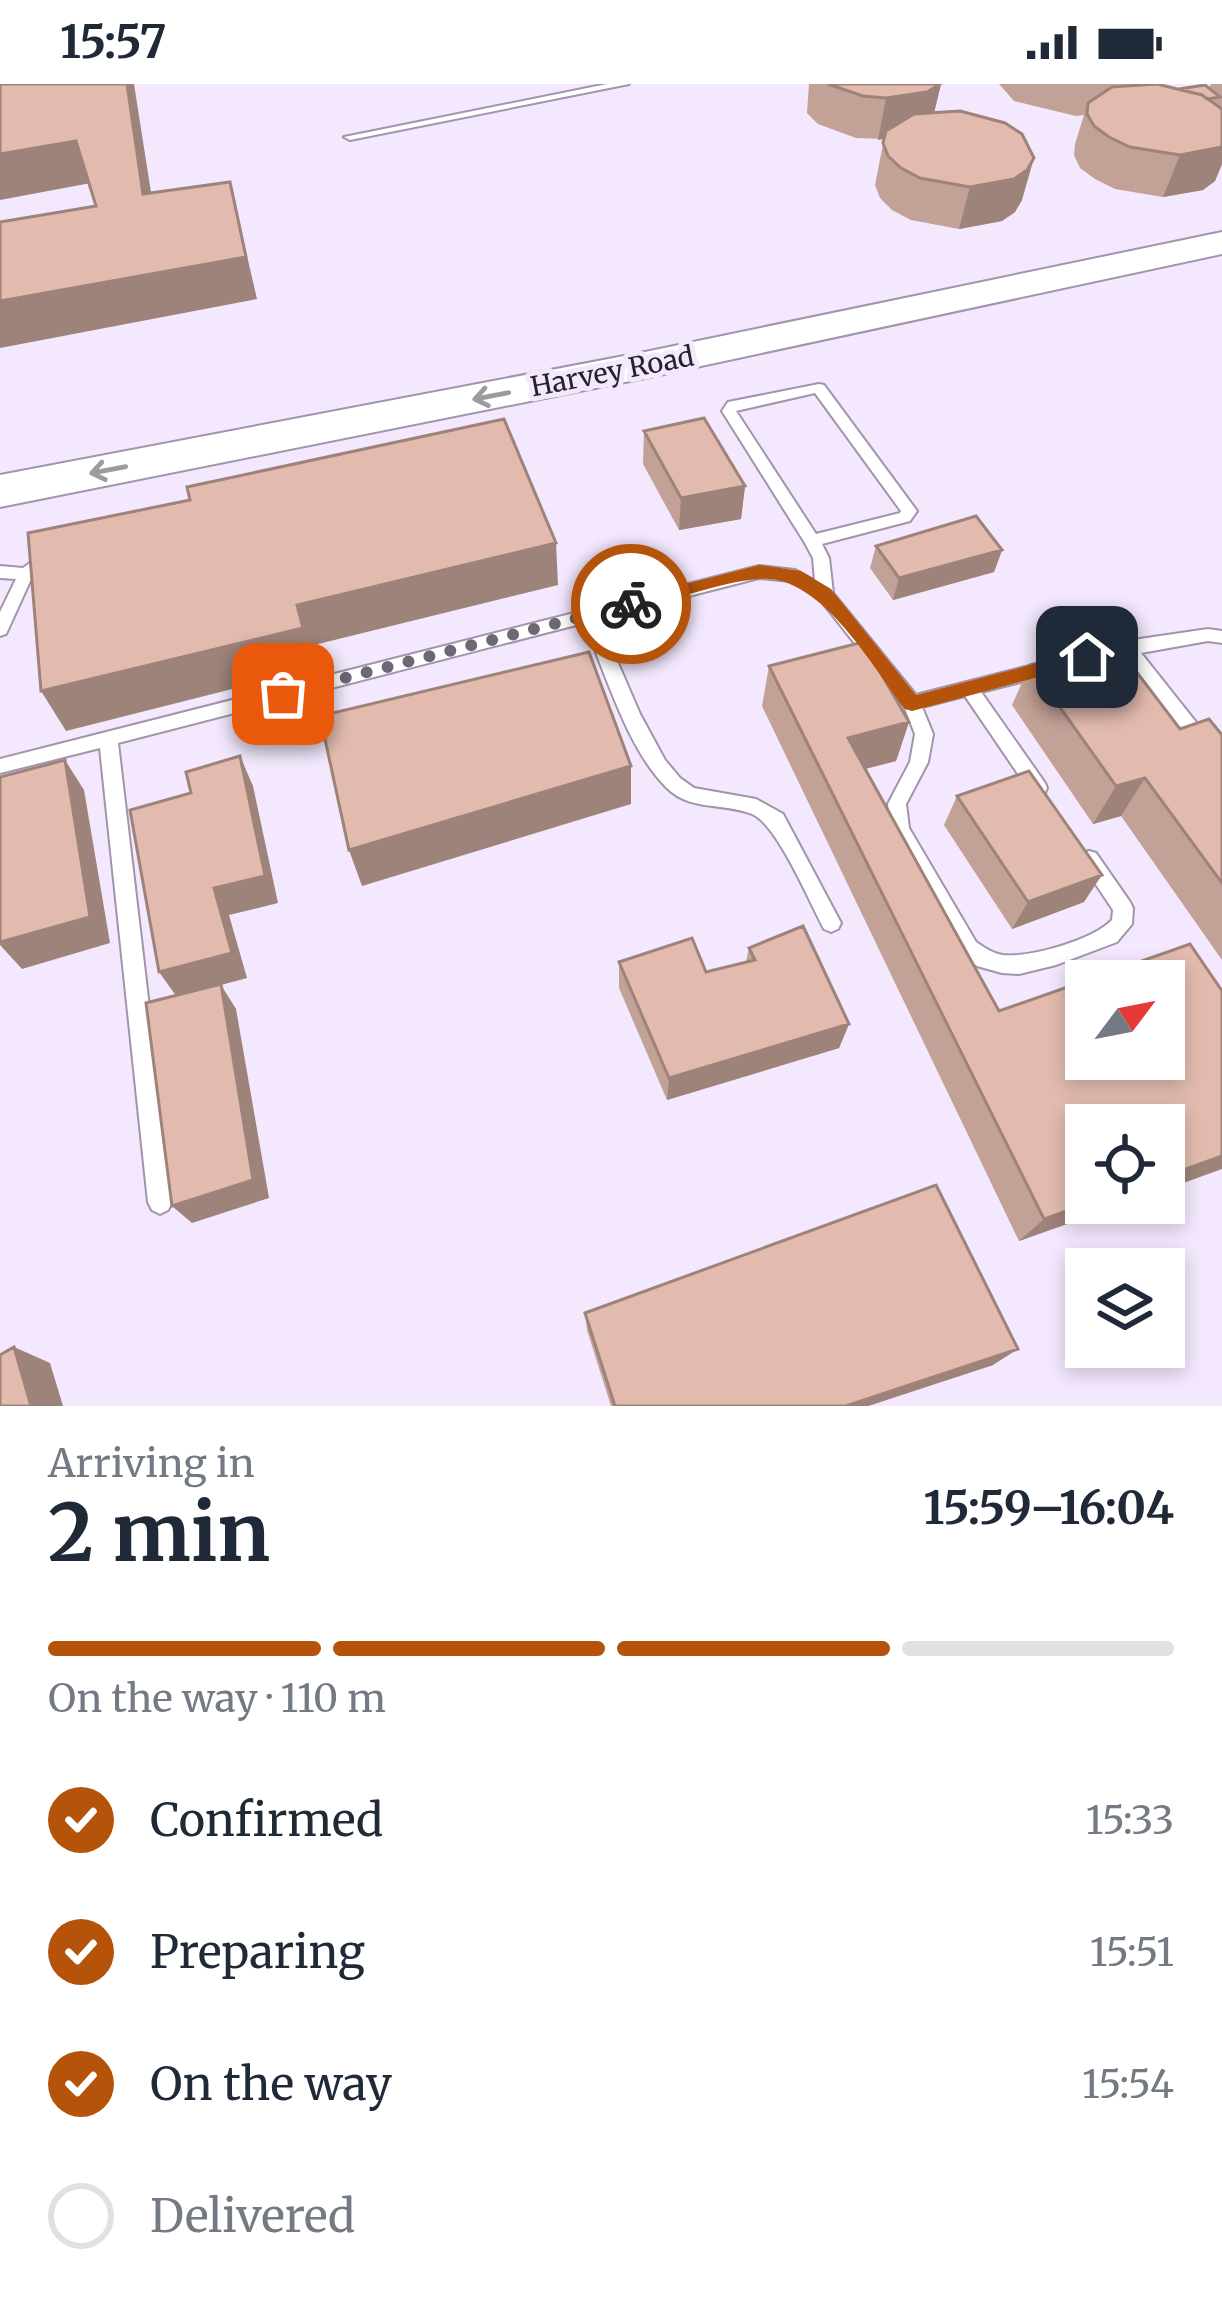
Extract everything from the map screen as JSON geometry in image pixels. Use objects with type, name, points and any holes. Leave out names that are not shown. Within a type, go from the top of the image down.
[{"type":"main road","name":"Harvey Road","points":[[0,491],[1222,221]]},
{"type":"main road","name":"Harvey Road","points":[[0,457],[637,352],[1222,243]]},
{"type":"lane","points":[[350,137],[623,84]]},
{"type":"lane","points":[[812,541],[905,517],[909,511],[819,388],[733,405],[729,411],[821,558],[825,594]]},
{"type":"lane","points":[[0,631],[26,574],[40,559],[78,548]]},
{"type":"lane","points":[[0,572],[26,574]]},
{"type":"lane","points":[[0,766],[760,572],[795,576],[825,594],[912,704],[924,734],[919,762],[897,804],[901,829],[969,950],[984,962],[1008,969],[1110,936],[1122,924],[1123,908],[1072,835]]},
{"type":"lane","points":[[589,615],[663,775],[694,797],[765,809],[831,923]]},
{"type":"lane","points":[[1081,659],[1126,647],[1222,637]]},
{"type":"lane","points":[[1126,647],[1222,768]]},
{"type":"lane","points":[[912,704],[1059,665]]},
{"type":"lane","points":[[969,689],[1046,799]]},
{"type":"lane","points":[[108,739],[160,1202]]},
{"type":"building","points":[[0,84],[127,84],[143,194],[230,182],[246,257],[0,301],[0,222],[96,206],[76,141],[0,154]]},
{"type":"building","points":[[828,84],[940,84],[927,92],[886,98]]},
{"type":"building","points":[[1157,84],[1202,95],[1222,109],[1222,147],[1180,155],[1130,147],[1094,126],[1087,114],[1088,103],[1112,87]]},
{"type":"building","points":[[1205,85],[1220,97],[1207,99],[1179,89]]},
{"type":"building","points":[[960,111],[1005,123],[1022,134],[1034,158],[1027,170],[1014,179],[970,187],[920,178],[888,156],[883,143],[886,131],[914,114]]},
{"type":"building","points":[[704,418],[745,486],[681,498],[644,431]]},
{"type":"building","points":[[504,419],[556,543],[297,605],[303,628],[41,691],[28,533],[190,500],[187,487]]},
{"type":"building","points":[[976,516],[1002,550],[899,578],[876,546]]},
{"type":"building","points":[[1113,641],[1180,729],[1209,719],[1222,735],[1222,883],[1145,778],[1116,786],[1030,665]]},
{"type":"building","points":[[863,642],[909,722],[848,738],[999,1011],[1065,988],[1065,1080],[1185,1080],[1185,960],[1144,960],[1190,944],[1222,991],[1222,1156],[1185,1169],[1185,1104],[1065,1104],[1065,1212],[1044,1219],[769,666]]},
{"type":"building","points":[[589,652],[631,766],[349,850],[320,716]]},
{"type":"building","points":[[240,756],[265,876],[214,888],[232,953],[159,972],[130,810],[191,793],[186,772]]},
{"type":"building","points":[[65,760],[90,917],[0,942],[0,777]]},
{"type":"building","points":[[1029,771],[1102,875],[1028,902],[957,796]]},
{"type":"building","points":[[803,926],[849,1024],[669,1078],[619,962],[692,938],[706,972],[755,960],[749,948]]},
{"type":"building","points":[[221,984],[253,1180],[172,1206],[146,1003]]},
{"type":"building","points":[[936,1185],[1018,1349],[846,1406],[615,1406],[585,1313]]},
{"type":"building","points":[[14,1347],[31,1406],[0,1406],[0,1355]]},
{"type":"way so far","points":[[283,694],[631,604]]},
{"type":"route","points":[[631,604],[760,572],[795,576],[825,594],[912,704],[1087,657]]}]
